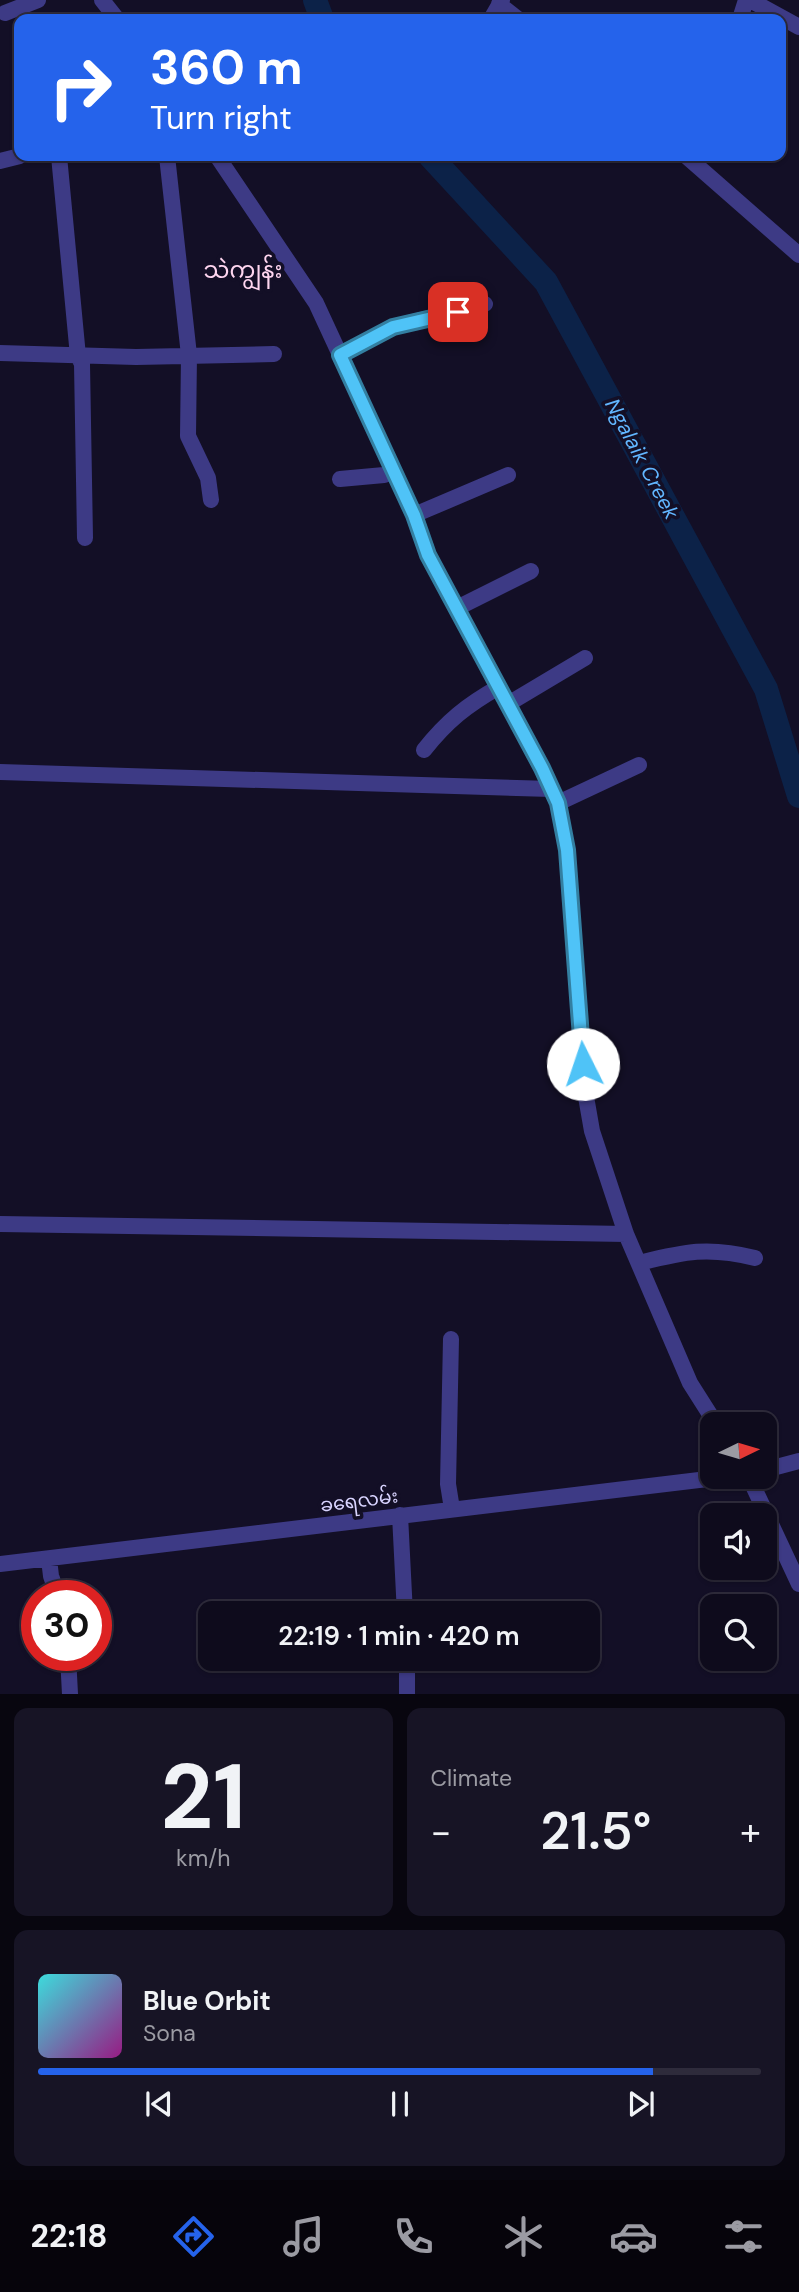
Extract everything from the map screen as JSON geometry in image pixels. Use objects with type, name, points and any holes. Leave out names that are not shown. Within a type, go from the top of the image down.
[{"type":"street","points":[[5,13],[38,0]]},
{"type":"street","points":[[102,0],[113,14]]},
{"type":"street","points":[[748,0],[774,14]]},
{"type":"street","points":[[60,161],[78,356],[82,364],[85,538]]},
{"type":"street","points":[[168,161],[189,355],[188,436],[208,478],[211,500]]},
{"type":"street","points":[[220,161],[316,303],[414,515],[428,555],[555,796],[567,850],[585,1091],[592,1131],[626,1234],[690,1383],[708,1412]]},
{"type":"street","points":[[692,161],[799,255]]},
{"type":"street","points":[[340,355],[393,327],[485,304]]},
{"type":"street","points":[[0,353],[78,356],[274,354]]},
{"type":"street","points":[[340,479],[377,476],[394,471]]},
{"type":"street","points":[[414,515],[508,475]]},
{"type":"street","points":[[457,608],[531,570]]},
{"type":"street","points":[[508,704],[585,658]]},
{"type":"street","points":[[424,750],[442,728],[469,704],[499,687]]},
{"type":"street","points":[[0,772],[555,796],[639,765]]},
{"type":"street","points":[[0,1224],[626,1234]]},
{"type":"street","points":[[639,1263],[704,1250],[755,1258]]},
{"type":"street","points":[[452,1339],[448,1484],[452,1509]]},
{"type":"street","points":[[777,1467],[799,1461]]},
{"type":"street","name":"ခရေလမ်း","points":[[0,1564],[700,1480]]},
{"type":"street","points":[[755,1489],[799,1584]]},
{"type":"street","points":[[400,1515],[404,1601]]},
{"type":"street","points":[[49,1559],[52,1580]]},
{"type":"street","points":[[69,1671],[70,1693]]},
{"type":"street","points":[[407,1671],[407,1693]]},
{"type":"waterway","name":"Ngalaik Creek","points":[[315,0],[320,14]]},
{"type":"waterway","name":"Ngalaik Creek","points":[[435,161],[546,282],[766,689],[799,796]]},
{"type":"district","name":"သဲကျွန်း","points":[[243,270]]},
{"type":"route","points":[[458,312],[393,327],[340,355],[414,515],[428,555],[558,803],[567,850],[583,1064]]}]
